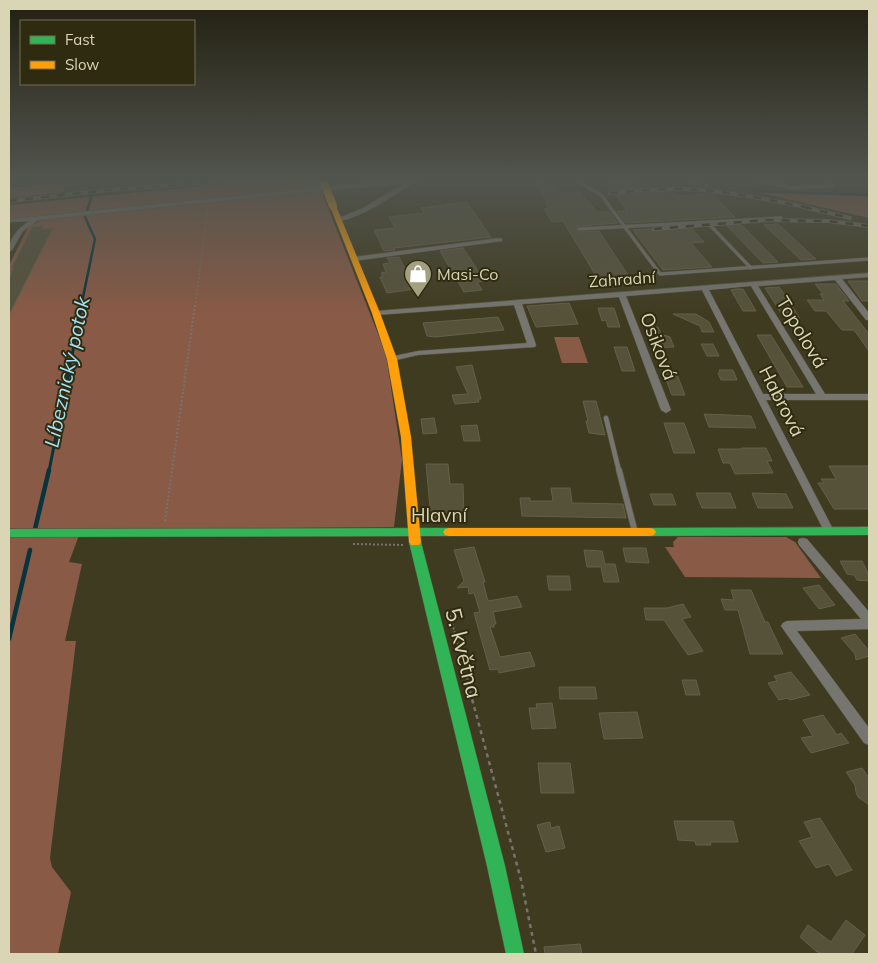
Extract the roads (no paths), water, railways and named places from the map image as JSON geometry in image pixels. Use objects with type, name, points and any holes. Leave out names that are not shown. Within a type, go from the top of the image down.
[{"type":"main road","name":"5. května","points":[[340,225],[376,313],[392,359],[406,437],[413,533],[496,866],[515,954]]},
{"type":"main road","name":"Hlavní","points":[[9,533],[869,531]]},
{"type":"main road","points":[[795,532],[803,542]]},
{"type":"street","points":[[15,225],[20,230]]},
{"type":"street","points":[[9,250],[20,230],[28,225]]},
{"type":"street","points":[[354,259],[500,240]]},
{"type":"street","name":"Zahradní","points":[[376,313],[869,275]]},
{"type":"street","points":[[837,278],[869,318]]},
{"type":"street","name":"Topolová","points":[[753,284],[822,397]]},
{"type":"street","name":"Habrová","points":[[704,287],[829,531]]},
{"type":"street","name":"Osiková","points":[[621,293],[666,410]]},
{"type":"street","points":[[392,359],[418,353],[532,344],[517,301]]},
{"type":"street","points":[[760,397],[869,397]]},
{"type":"street","points":[[803,542],[869,622]]},
{"type":"street","points":[[869,622],[787,626],[869,739]]},
{"type":"lane","points":[[579,229],[646,225]]},
{"type":"lane","points":[[710,225],[751,268]]},
{"type":"lane","points":[[624,226],[660,274],[869,259]]},
{"type":"lane","points":[[606,418],[636,533]]},
{"type":"waterway","name":"Líbeznický potok","points":[[81,307],[95,239],[89,225]]},
{"type":"waterway","name":"Líbeznický potok","points":[[49,471],[82,305]]},
{"type":"waterway","name":"Líbeznický potok","points":[[35,529],[49,470]]},
{"type":"waterway","name":"Líbeznický potok","points":[[9,639],[30,550]]},
{"type":"railway","points":[[654,229],[705,225]]},
{"type":"railway","points":[[860,225],[869,226]]},
{"type":"place","name":"Masi-Co","points":[[418,298]]}]
